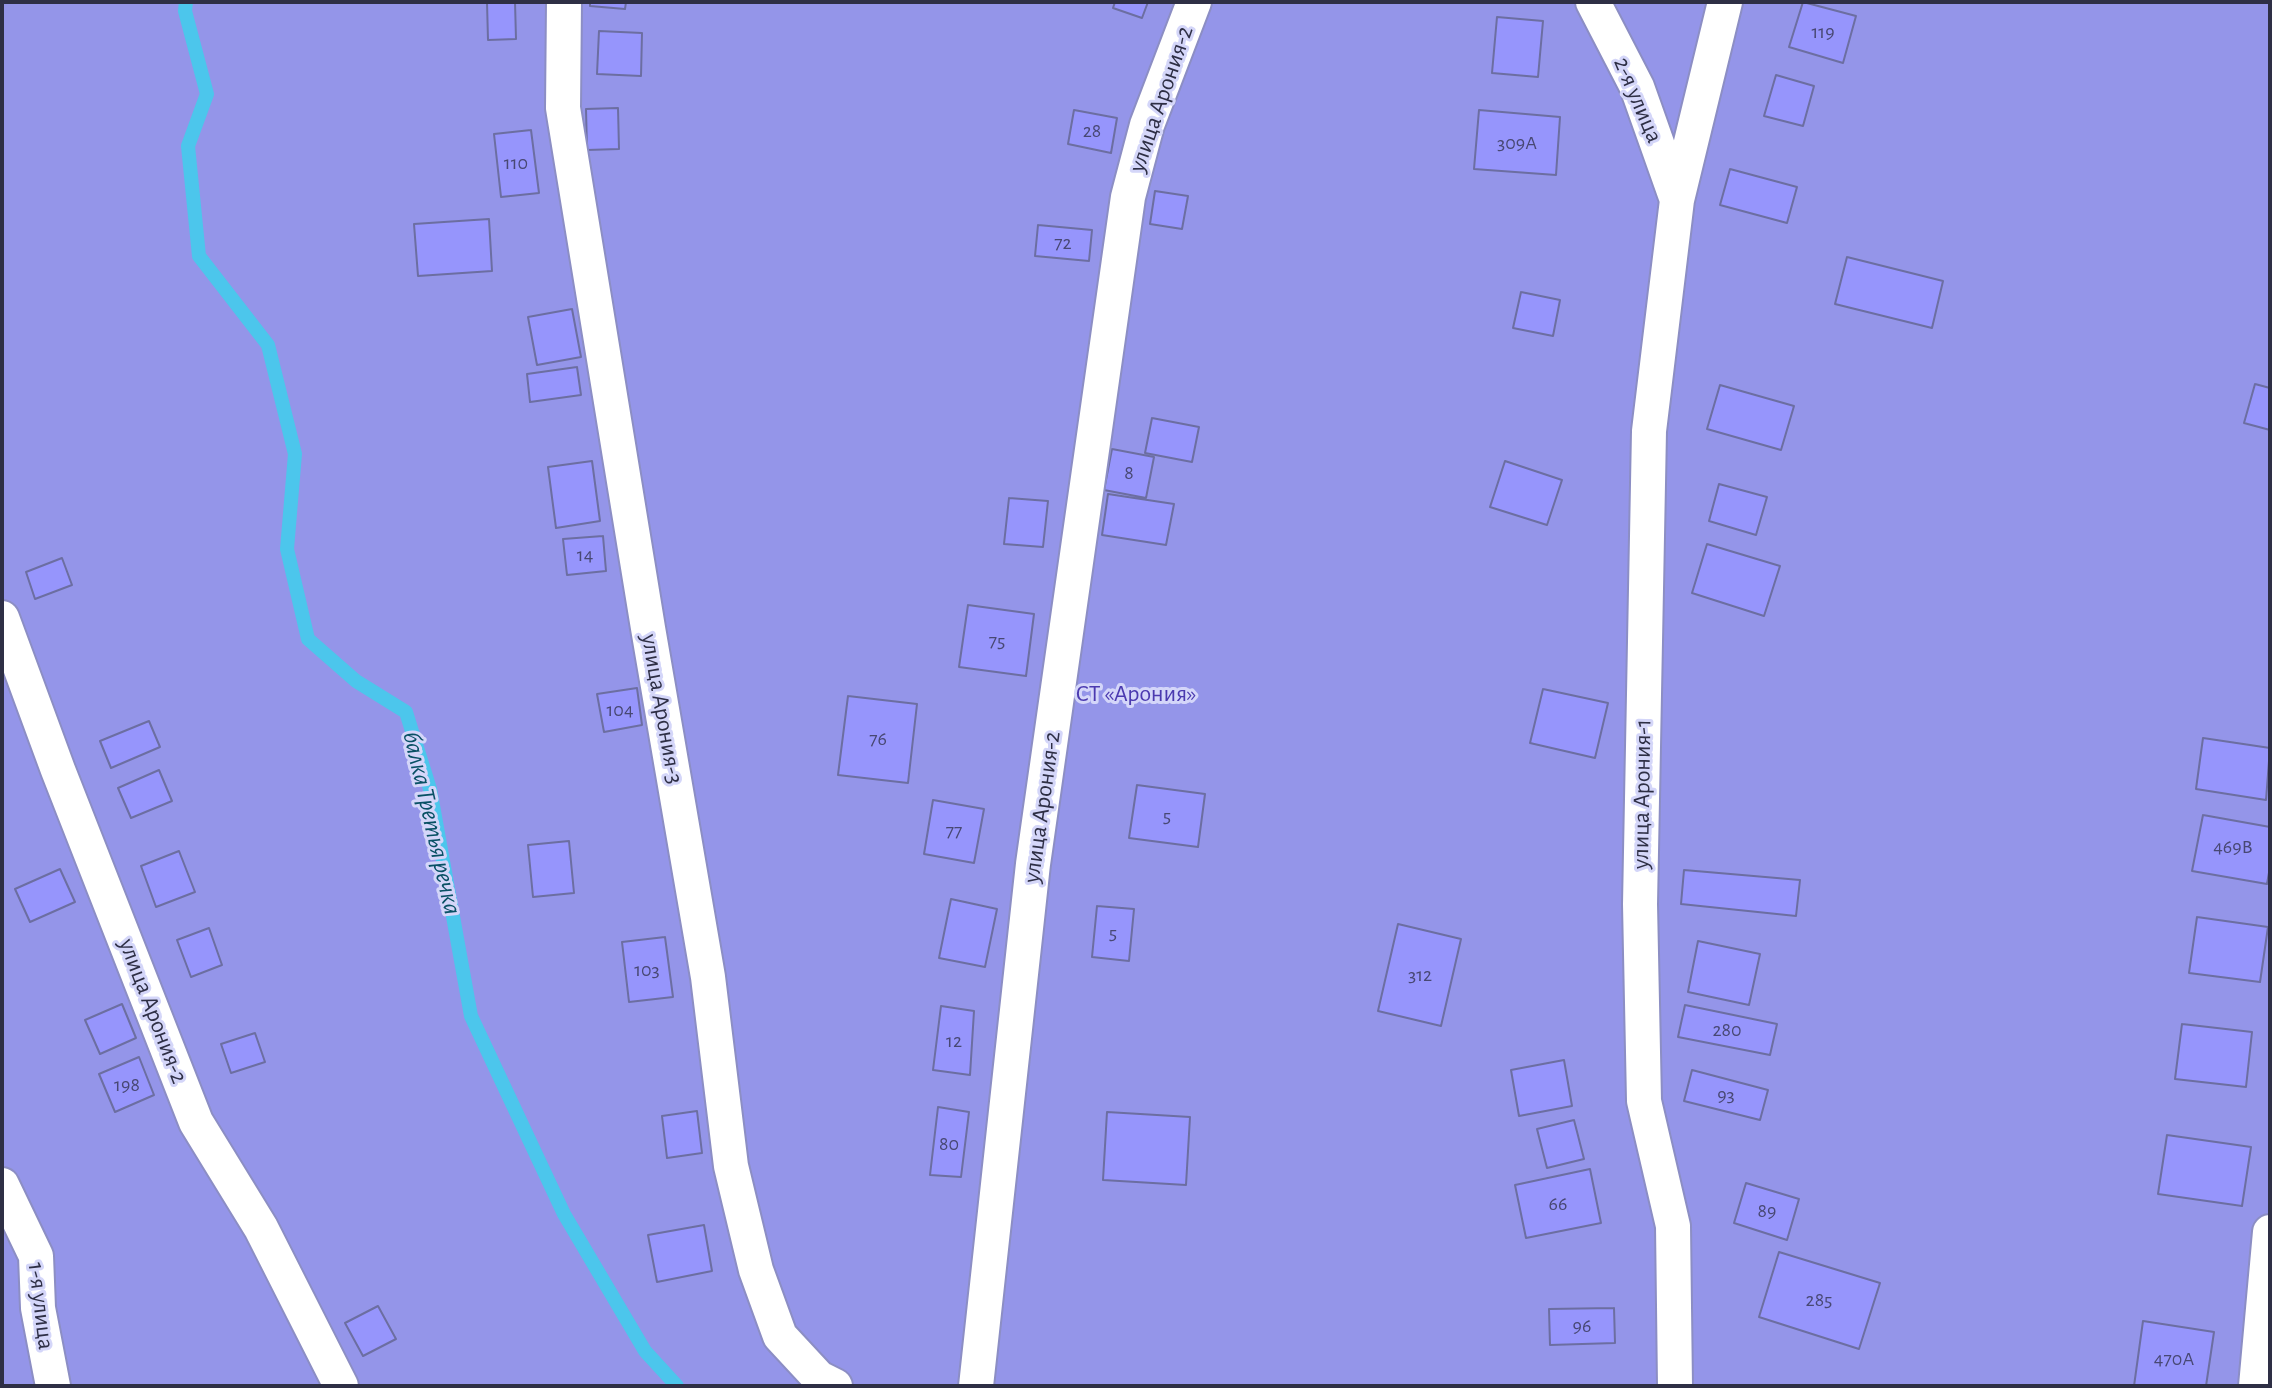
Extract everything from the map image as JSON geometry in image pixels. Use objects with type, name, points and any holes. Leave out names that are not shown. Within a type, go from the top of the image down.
[{"type":"street","name":"улица Арония-3","points":[[564,2],[563,108],[708,977],[731,1166],[756,1270],[780,1336],[819,1378],[835,1386]]},
{"type":"street","name":"улица Арония-2","points":[[976,1386],[1033,864],[1128,197],[1147,125],[1194,2]]},
{"type":"street","name":"2-я улица","points":[[1593,2],[1637,87],[1677,200]]},
{"type":"street","name":"улица Арония-1","points":[[1675,1386],[1673,1226],[1644,1101],[1640,904],[1649,431],[1677,200],[1725,2]]},
{"type":"street","name":"улица Арония-2","points":[[2,618],[196,1122],[267,1240],[341,1386]]},
{"type":"street","name":"1-я улица","points":[[2,1185],[36,1256],[38,1308],[53,1386]]},
{"type":"street","points":[[2256,1386],[2270,1232]]},
{"type":"green space","name":"СТ «Арония»","points":[[2,2],[2270,2],[2270,1215],[2244,1386],[2,1386]]},
{"type":"building","points":[[487,2],[515,2],[516,39],[488,40]]},
{"type":"building","points":[[590,2],[626,2],[625,9],[590,6]]},
{"type":"building","points":[[1115,2],[1148,2],[1142,18],[1113,8]]},
{"type":"building","points":[[1803,2],[1856,16],[1843,63],[1789,47]]},
{"type":"building","points":[[1497,17],[1543,21],[1538,77],[1492,73]]},
{"type":"building","points":[[599,31],[642,33],[641,76],[597,74]]},
{"type":"building","points":[[1776,75],[1814,86],[1803,126],[1764,116]]},
{"type":"building","points":[[618,108],[619,149],[587,150],[586,109]]},
{"type":"building","points":[[1074,110],[1117,118],[1111,153],[1068,144]]},
{"type":"building","points":[[1479,110],[1560,117],[1556,175],[1474,169]]},
{"type":"building","points":[[531,130],[539,193],[501,197],[494,134]]},
{"type":"building","points":[[1730,169],[1797,187],[1787,223],[1720,205]]},
{"type":"building","points":[[1155,191],[1188,196],[1182,229],[1150,224]]},
{"type":"building","points":[[489,219],[492,271],[418,276],[414,224]]},
{"type":"building","points":[[1038,225],[1092,230],[1089,261],[1035,256]]},
{"type":"building","points":[[1847,257],[1943,281],[1932,328],[1835,304]]},
{"type":"building","points":[[1521,292],[1560,300],[1553,336],[1513,328]]},
{"type":"building","points":[[572,309],[581,357],[537,365],[528,317]]},
{"type":"building","points":[[577,367],[581,395],[530,402],[527,374]]},
{"type":"building","points":[[2255,384],[2270,388],[2270,430],[2244,423]]},
{"type":"building","points":[[1720,385],[1794,406],[1781,450],[1707,429]]},
{"type":"building","points":[[1152,418],[1199,427],[1192,462],[1145,453]]},
{"type":"building","points":[[1112,449],[1154,457],[1146,498],[1104,490]]},
{"type":"building","points":[[592,461],[600,521],[556,528],[548,467]]},
{"type":"building","points":[[1505,461],[1562,480],[1547,525],[1490,507]]},
{"type":"building","points":[[1719,484],[1767,497],[1756,535],[1709,521]]},
{"type":"building","points":[[1108,494],[1174,504],[1166,545],[1102,535]]},
{"type":"building","points":[[1009,498],[1048,501],[1043,547],[1004,544]]},
{"type":"building","points":[[603,536],[606,571],[567,575],[563,539]]},
{"type":"building","points":[[1707,544],[1780,566],[1764,616],[1692,593]]},
{"type":"building","points":[[62,558],[72,585],[35,599],[26,572]]},
{"type":"building","points":[[968,605],[1034,614],[1026,676],[959,667]]},
{"type":"building","points":[[637,688],[642,725],[604,732],[597,694]]},
{"type":"building","points":[[1543,689],[1608,703],[1595,758],[1530,743]]},
{"type":"building","points":[[848,696],[917,704],[908,783],[838,775]]},
{"type":"building","points":[[149,721],[160,747],[111,768],[100,741]]},
{"type":"building","points":[[2203,738],[2270,748],[2266,800],[2196,789]]},
{"type":"building","points":[[159,770],[172,801],[131,818],[118,788]]},
{"type":"building","points":[[1137,785],[1205,794],[1198,847],[1129,838]]},
{"type":"building","points":[[933,800],[984,809],[974,863],[924,854]]},
{"type":"building","points":[[2203,815],[2270,827],[2267,884],[2192,871]]},
{"type":"building","points":[[569,841],[574,893],[533,897],[528,845]]},
{"type":"building","points":[[179,851],[195,892],[156,907],[141,866]]},
{"type":"building","points":[[60,869],[75,902],[30,922],[15,889]]},
{"type":"building","points":[[1684,870],[1800,880],[1796,916],[1681,904]]},
{"type":"building","points":[[951,899],[997,909],[985,967],[939,958]]},
{"type":"building","points":[[1097,906],[1134,909],[1129,961],[1092,957]]},
{"type":"building","points":[[2197,917],[2268,927],[2260,982],[2189,973]]},
{"type":"building","points":[[1398,924],[1461,939],[1441,1026],[1378,1011]]},
{"type":"building","points":[[209,928],[222,965],[191,977],[177,940]]},
{"type":"building","points":[[665,937],[673,997],[629,1002],[622,942]]},
{"type":"building","points":[[1698,941],[1760,954],[1749,1005],[1688,992]]},
{"type":"building","points":[[122,1004],[136,1038],[100,1054],[85,1020]]},
{"type":"building","points":[[1685,1005],[1777,1024],[1770,1055],[1678,1037]]},
{"type":"building","points":[[941,1006],[974,1011],[970,1075],[933,1070]]},
{"type":"building","points":[[2182,1024],[2252,1032],[2246,1087],[2175,1079]]},
{"type":"building","points":[[255,1033],[265,1062],[231,1073],[221,1044]]},
{"type":"building","points":[[139,1057],[154,1095],[115,1112],[99,1074]]},
{"type":"building","points":[[1564,1060],[1572,1106],[1519,1116],[1511,1070]]},
{"type":"building","points":[[1692,1070],[1768,1090],[1760,1120],[1684,1101]]},
{"type":"building","points":[[938,1107],[969,1112],[961,1177],[930,1175]]},
{"type":"building","points":[[697,1111],[702,1153],[667,1158],[662,1116]]},
{"type":"building","points":[[1107,1112],[1190,1117],[1186,1185],[1103,1180]]},
{"type":"building","points":[[1574,1120],[1584,1159],[1547,1168],[1537,1129]]},
{"type":"building","points":[[2167,1135],[2251,1147],[2242,1206],[2158,1194]]},
{"type":"building","points":[[1590,1169],[1601,1223],[1526,1238],[1515,1185]]},
{"type":"building","points":[[1746,1183],[1799,1199],[1787,1240],[1734,1223]]},
{"type":"building","points":[[704,1225],[712,1271],[657,1282],[648,1235]]},
{"type":"building","points":[[1779,1252],[1880,1283],[1859,1349],[1759,1317]]},
{"type":"building","points":[[378,1306],[396,1339],[363,1356],[345,1323]]},
{"type":"building","points":[[1614,1308],[1615,1343],[1550,1345],[1549,1309]]},
{"type":"building","points":[[2143,1321],[2214,1332],[2206,1386],[2134,1386]]},
{"type":"waterway","name":"балка Третья речка","points":[[186,2],[185,11],[207,94],[188,146],[199,256],[268,345],[295,454],[287,549],[308,639],[356,681],[406,712],[430,789],[471,1016],[564,1214],[645,1351],[677,1386]]}]
